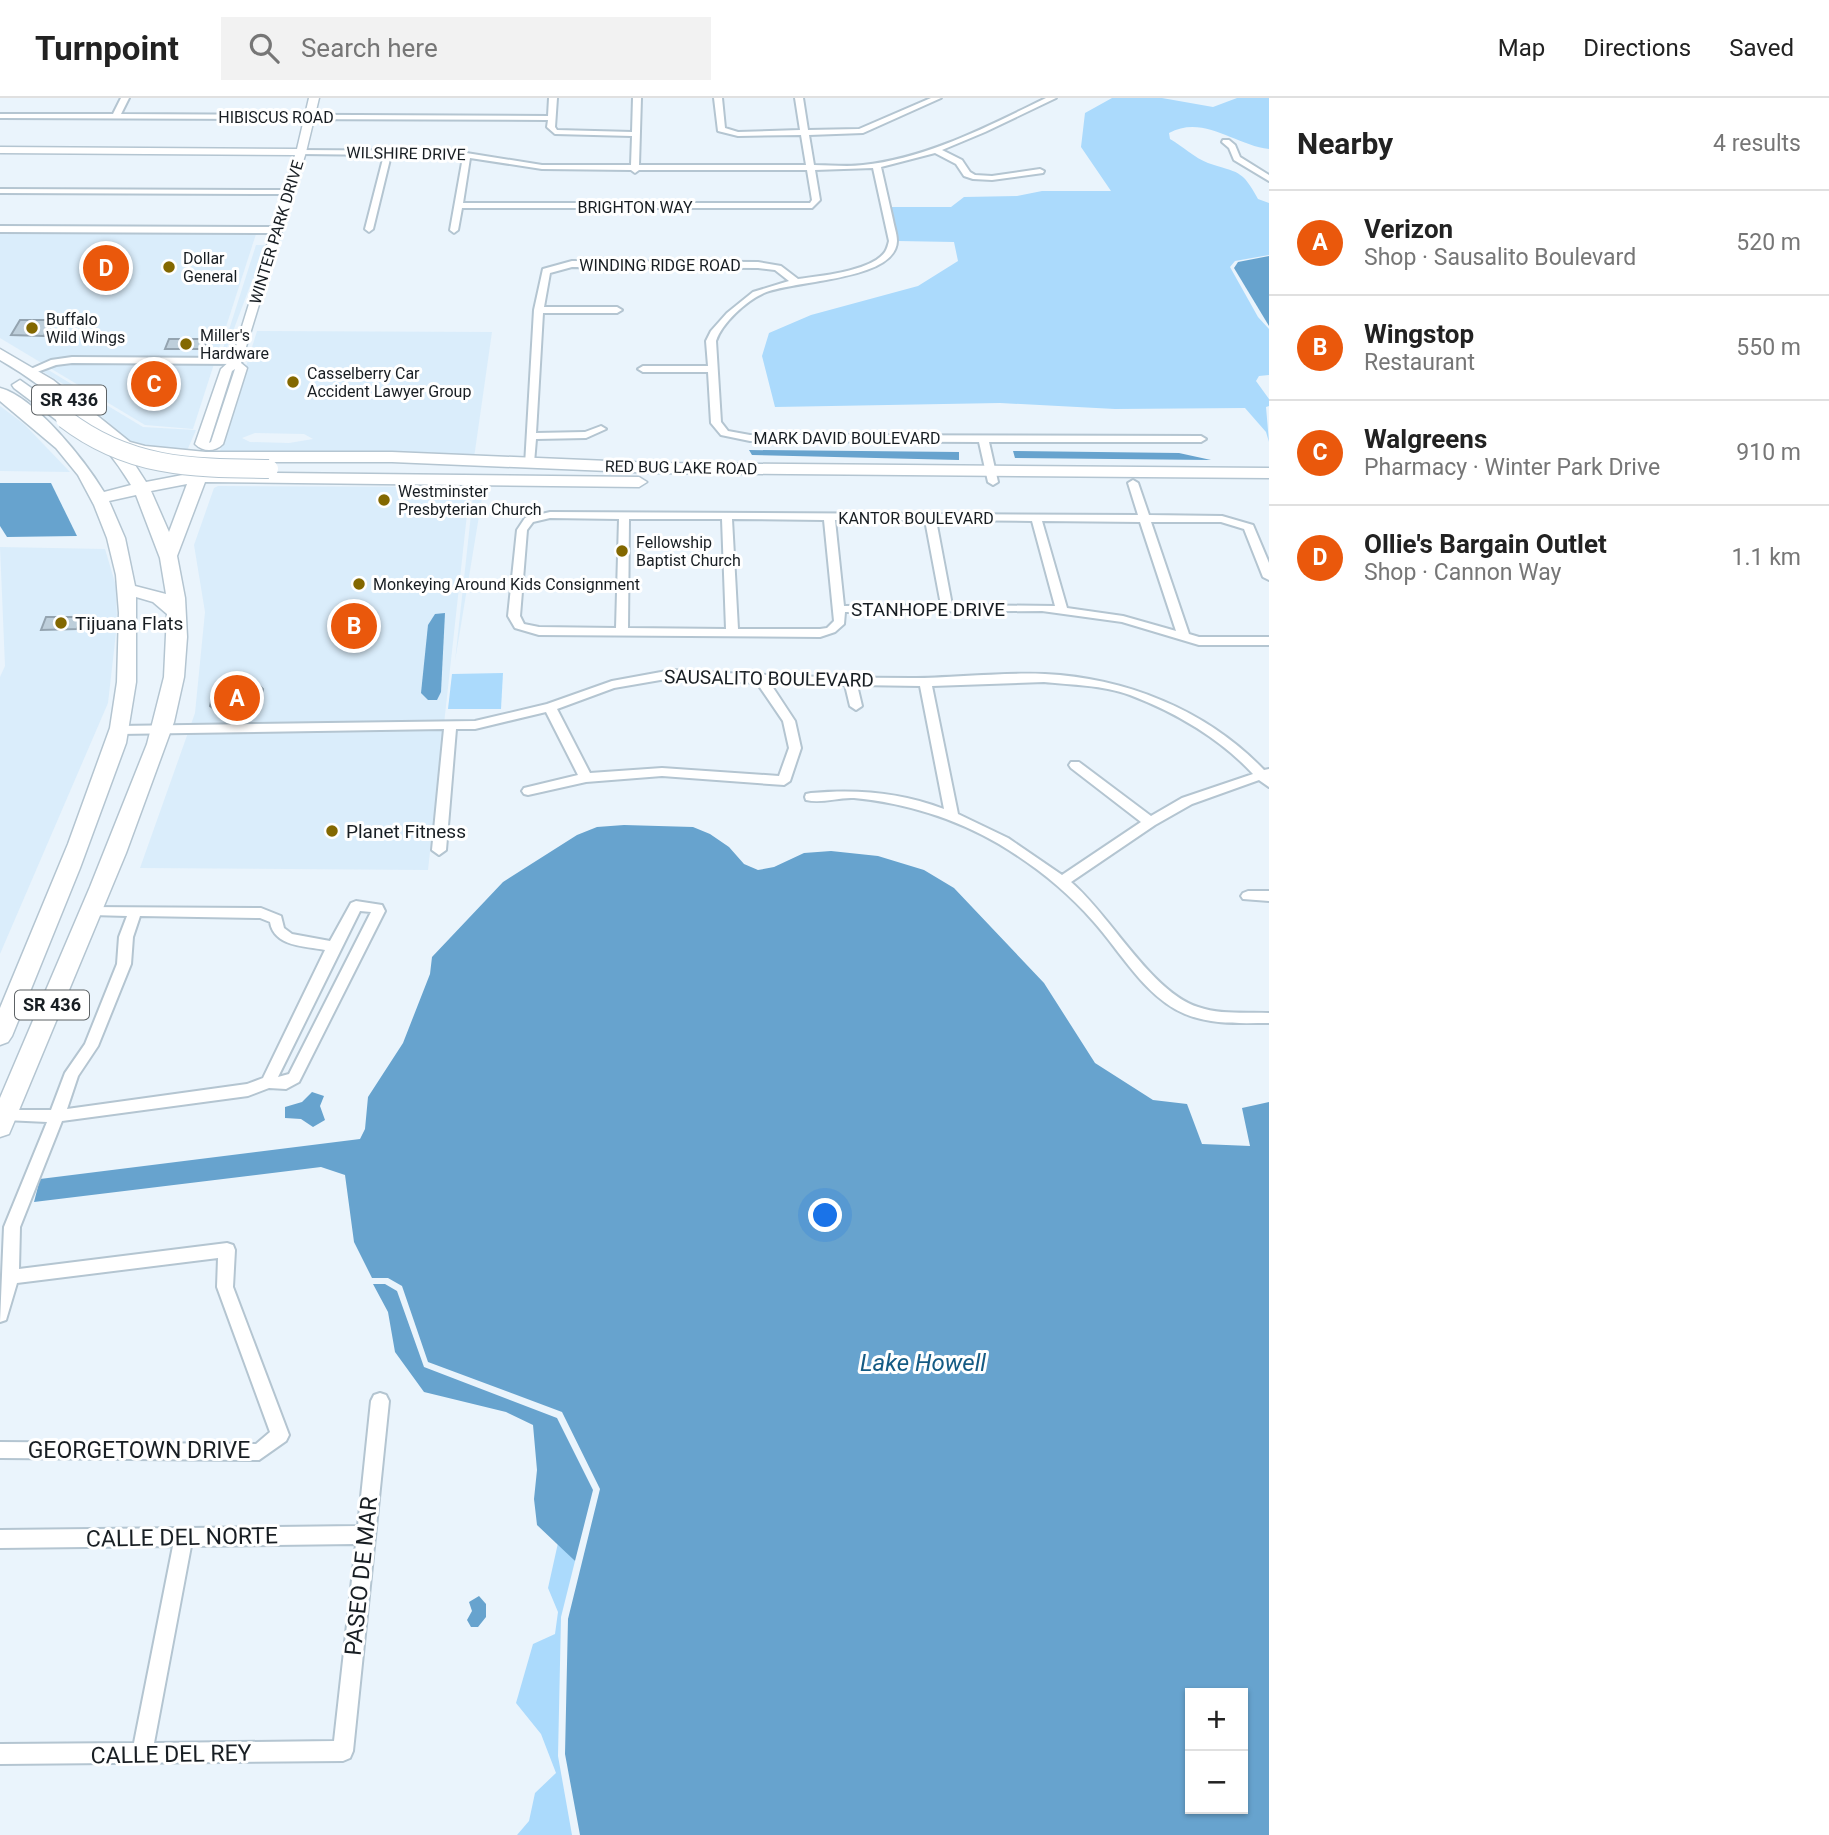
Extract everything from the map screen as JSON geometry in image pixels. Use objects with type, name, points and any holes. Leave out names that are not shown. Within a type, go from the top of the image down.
[{"type":"main road","name":"SR 436","points":[[0,354],[63,394],[93,422],[140,486],[170,554],[176,612],[174,675],[160,729],[92,910],[3,1121]]},
{"type":"main road","points":[[0,371],[83,435],[135,459],[179,467],[453,471],[770,481]]},
{"type":"main road","name":"SR 436","points":[[0,393],[58,439],[78,461],[101,496],[117,540],[128,591],[128,682],[119,730],[56,905],[0,1036]]},
{"type":"main road","points":[[93,422],[124,444],[144,451],[207,452]]},
{"type":"main road","name":"RED BUG LAKE ROAD","points":[[140,486],[175,472],[207,452],[656,468],[992,476],[1133,483],[1269,484]]},
{"type":"main road","points":[[1133,483],[1151,476],[1240,476],[1251,473]]},
{"type":"main road","name":"RED BUG LAKE ROAD","points":[[101,496],[140,486],[198,477],[770,481],[1269,473]]},
{"type":"main road","name":"WINTER PARK DRIVE","points":[[170,554],[198,477]]},
{"type":"main road","points":[[128,591],[148,591],[160,596],[176,612]]},
{"type":"street","points":[[116,116],[125,98]]},
{"type":"street","name":"WINTER PARK DRIVE","points":[[198,477],[207,452],[217,444],[241,368],[236,363],[300,154],[314,98]]},
{"type":"street","points":[[553,98],[552,130],[563,134],[636,134]]},
{"type":"street","points":[[635,169],[637,98]]},
{"type":"street","points":[[718,98],[719,126],[725,132],[806,134],[860,131],[937,98]]},
{"type":"street","points":[[799,98],[810,169]]},
{"type":"street","points":[[909,98],[924,103]]},
{"type":"street","name":"WILSHIRE DRIVE","points":[[0,153],[466,156],[526,170],[810,169],[877,166],[938,151],[1052,98]]},
{"type":"street","name":"HIBISCUS ROAD","points":[[0,116],[552,118]]},
{"type":"street","points":[[1226,142],[1232,147],[1237,158],[1269,179]]},
{"type":"street","points":[[938,151],[959,162],[967,174],[973,177],[992,178],[1041,171]]},
{"type":"street","points":[[369,229],[387,155]]},
{"type":"street","points":[[454,230],[466,156]]},
{"type":"street","name":"MARK DAVID BOULEVARD","points":[[877,166],[893,241],[890,255],[879,264],[866,268],[761,291],[721,326],[711,341],[716,423],[725,433],[734,436],[983,439]]},
{"type":"street","name":"BRIGHTON WAY","points":[[458,206],[812,205],[816,200],[810,169]]},
{"type":"street","points":[[0,191],[288,192]]},
{"type":"street","points":[[0,229],[276,230]]},
{"type":"street","name":"WINDING RIDGE ROAD","points":[[529,463],[543,276],[546,271],[561,265],[758,265],[778,268],[796,282]]},
{"type":"street","points":[[540,310],[617,310]]},
{"type":"street","points":[[29,372],[54,362],[72,360],[236,363]]},
{"type":"street","points":[[643,369],[713,369]]},
{"type":"street","points":[[531,436],[586,435],[601,429]]},
{"type":"street","points":[[992,476],[983,439],[1201,439]]},
{"type":"street","points":[[1133,483],[1184,637]]},
{"type":"street","name":"KANTOR BOULEVARD","points":[[519,626],[514,615],[522,530],[528,520],[550,515],[1222,519],[1249,527],[1269,577]]},
{"type":"street","points":[[622,632],[624,516]]},
{"type":"street","points":[[727,517],[732,632]]},
{"type":"street","points":[[829,518],[839,608]]},
{"type":"street","points":[[930,518],[947,609]]},
{"type":"street","points":[[1036,518],[1062,610]]},
{"type":"street","name":"STANHOPE DRIVE","points":[[519,626],[539,631],[820,633],[836,627],[840,622],[839,608],[1062,610],[1123,619],[1199,640],[1269,641]]},
{"type":"street","name":"SAUSALITO BOULEVARD","points":[[119,730],[450,728],[475,725],[550,707],[643,677],[703,674],[925,682],[1044,678],[1104,685],[1133,692],[1219,735],[1267,777]]},
{"type":"street","points":[[528,791],[586,778],[662,772],[784,780],[795,748],[789,721],[760,678]]},
{"type":"street","points":[[850,680],[856,706]]},
{"type":"street","points":[[925,682],[952,816]]},
{"type":"street","points":[[550,707],[586,778]]},
{"type":"street","points":[[439,850],[450,728]]},
{"type":"street","points":[[1075,765],[1150,822]]},
{"type":"street","points":[[1060,883],[1150,822],[1214,789],[1267,777]]},
{"type":"street","points":[[811,797],[841,791],[911,804],[952,816],[1011,843],[1094,913],[1163,992],[1181,1006],[1220,1017],[1269,1018]]},
{"type":"street","points":[[1248,896],[1269,896]]},
{"type":"street","points":[[3,1121],[248,1090],[268,1083],[286,1083],[294,1078],[378,911],[377,908],[356,906],[268,1083]]},
{"type":"street","points":[[92,910],[261,913],[276,919],[278,930],[288,938],[334,947]]},
{"type":"street","points":[[0,1315],[12,1277],[12,1227],[72,1073],[90,1046],[124,964],[126,937],[135,912]]},
{"type":"street","name":"GEORGETOWN DRIVE","points":[[0,1450],[259,1452],[280,1435],[225,1287],[227,1250],[12,1277]]},
{"type":"street","name":"PASEO DE MAR","points":[[343,1751],[380,1401]]},
{"type":"street","name":"CALLE DEL NORTE","points":[[0,1539],[365,1535]]},
{"type":"street","points":[[142,1754],[184,1537]]},
{"type":"street","name":"CALLE DEL REY","points":[[0,1754],[343,1751]]},
{"type":"shaded area","points":[[1112,98],[1162,98],[1213,107],[1237,98],[1269,98],[1269,149],[1207,129],[1182,128],[1169,133],[1170,139],[1198,158],[1243,177],[1258,199],[1269,203],[1269,255],[1235,261],[1230,267],[1258,317],[1269,329],[1269,375],[1259,376],[1256,381],[1269,399],[1269,406],[1266,407],[1269,442],[1266,432],[1245,408],[1115,409],[1000,403],[775,407],[762,356],[769,333],[811,315],[918,286],[958,261],[954,242],[898,241],[890,207],[951,207],[964,197],[1017,196],[1042,191],[1111,191],[1081,147],[1085,113]]},
{"type":"shaded area","points":[[0,233],[256,234],[193,429],[145,425],[0,338]]},
{"type":"shaded area","points":[[256,245],[267,245],[257,278],[253,278],[223,358],[220,358]]},
{"type":"shaded area","points":[[257,331],[492,332],[474,458],[219,454]],"holes":[[[255,433],[304,434],[313,439],[289,443],[250,442],[242,438]]]},
{"type":"shaded area","points":[[45,368],[143,427],[196,430],[186,453],[132,444],[73,390],[40,370]]},
{"type":"shaded area","points":[[0,406],[24,424],[70,472],[0,471]]},
{"type":"shaded area","points":[[484,486],[455,661],[474,487]]},
{"type":"shaded area","points":[[470,487],[428,870],[140,868],[195,713],[205,612],[194,545],[214,488]]},
{"type":"shaded area","points":[[0,547],[105,549],[116,586],[117,624],[108,703],[0,954],[0,677],[5,666]]},
{"type":"shaded area","points":[[503,673],[501,709],[448,709],[452,674]]},
{"type":"shaded area","points":[[558,1543],[575,1561],[561,1617],[558,1756],[572,1835],[517,1835],[529,1821],[535,1793],[556,1773],[541,1734],[516,1703],[533,1644],[555,1634],[558,1612],[548,1588]]},
{"type":"water","points":[[1269,256],[1269,326],[1234,268],[1238,262]]},
{"type":"water","points":[[749,450],[959,452],[959,460],[752,455]]},
{"type":"water","points":[[1013,451],[1179,453],[1211,460],[1015,458]]},
{"type":"water","points":[[0,483],[51,483],[77,536],[7,537],[0,526]]},
{"type":"water","points":[[445,613],[441,692],[437,700],[428,700],[421,693],[428,625],[435,614]]},
{"type":"water","name":"Lake Howell","points":[[624,825],[693,827],[710,834],[729,847],[744,864],[758,870],[774,867],[804,853],[831,851],[878,856],[924,870],[954,888],[1044,983],[1095,1063],[1153,1100],[1187,1104],[1202,1144],[1250,1146],[1242,1108],[1269,1102],[1269,1835],[580,1835],[565,1754],[568,1619],[600,1489],[562,1412],[428,1362],[402,1286],[388,1278],[372,1278],[354,1242],[345,1175],[321,1167],[34,1202],[40,1179],[360,1139],[365,1129],[368,1097],[403,1043],[430,974],[432,957],[503,882],[577,835],[597,827]]},
{"type":"water","points":[[312,1092],[324,1096],[320,1106],[325,1120],[313,1127],[301,1119],[285,1118],[285,1107],[302,1102]]},
{"type":"water","points":[[373,1284],[385,1284],[397,1291],[424,1367],[557,1418],[593,1490],[575,1561],[537,1525],[534,1499],[537,1470],[533,1425],[506,1412],[424,1392],[395,1352],[388,1312]]},
{"type":"water","points":[[479,1596],[486,1604],[486,1617],[478,1627],[471,1627],[467,1620],[472,1611],[469,1602]]},
{"type":"building","name":"Buffalo Wild Wings","points":[[20,320],[52,320],[44,336],[11,335]]},
{"type":"building","name":"Miller's Hardware","points":[[169,339],[207,339],[204,349],[165,349]]},
{"type":"building","name":"Tijuana Flats","points":[[46,617],[81,617],[77,629],[41,630]]},
{"type":"building","points":[[219,685],[260,686],[263,689],[259,706],[256,710],[214,709],[210,706],[214,688]]},
{"type":"place","name":"Dollar General","points":[[169,267]]},
{"type":"place","name":"Ollie's Bargain Outlet","points":[[106,268]]},
{"type":"place","name":"Buffalo Wild Wings","points":[[32,328]]},
{"type":"place","name":"Miller's Hardware","points":[[186,344]]},
{"type":"place","name":"Casselberry Car Accident Lawyer Group","points":[[293,382]]},
{"type":"place","name":"Walgreens","points":[[154,384]]},
{"type":"place","name":"Westminster Presbyterian Church","points":[[384,500]]},
{"type":"place","name":"Fellowship Baptist Church","points":[[622,551]]},
{"type":"place","name":"Monkeying Around Kids Consignment","points":[[359,584]]},
{"type":"place","name":"Tijuana Flats","points":[[61,623]]},
{"type":"place","name":"Wingstop","points":[[354,626]]},
{"type":"place","name":"Verizon","points":[[237,698]]},
{"type":"place","name":"Planet Fitness","points":[[332,831]]}]
